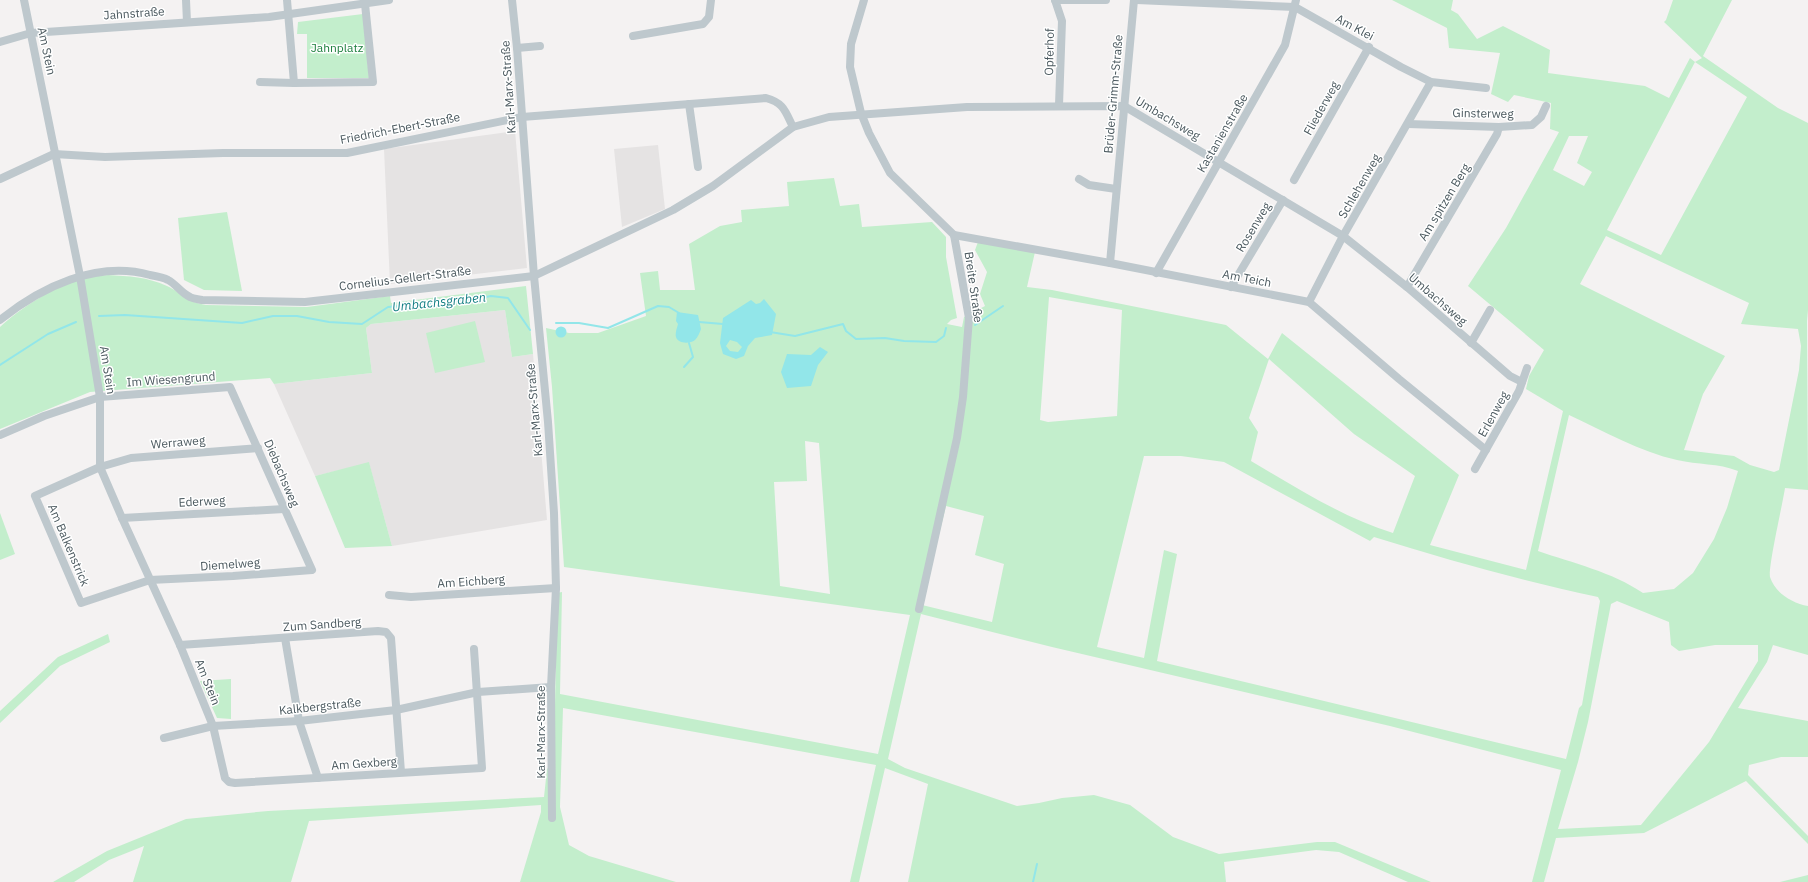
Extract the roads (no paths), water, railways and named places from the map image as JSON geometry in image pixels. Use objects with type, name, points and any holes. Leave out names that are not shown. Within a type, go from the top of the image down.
[{"type":"street","name":"Am Stein","points":[[24,0],[54,154],[80,276],[100,397],[100,467],[180,645],[213,726]]},
{"type":"street","points":[[186,0],[188,22]]},
{"type":"street","points":[[287,0],[294,83]]},
{"type":"street","name":"Jahnstraße","points":[[0,42],[31,33],[288,14],[389,0]]},
{"type":"street","name":"Karl-Marx-Straße","points":[[512,0],[534,276],[548,422],[554,521],[556,588],[551,687],[552,818]]},
{"type":"street","points":[[633,36],[703,24],[709,17],[711,0]]},
{"type":"street","points":[[864,0],[851,44],[850,67],[861,113],[869,133],[890,173],[954,235]]},
{"type":"street","points":[[1055,0],[1106,0]]},
{"type":"street","name":"Opferhof","points":[[1055,0],[1062,21],[1059,57],[1059,105]]},
{"type":"street","name":"Brüder-Grimm-Straße","points":[[1110,263],[1134,0]]},
{"type":"street","name":"Am Klei","points":[[1137,0],[1296,4],[1401,67],[1431,82],[1486,88]]},
{"type":"street","points":[[260,82],[373,82],[365,4]]},
{"type":"street","name":"Kastanienstraße","points":[[1156,273],[1285,45],[1296,4]]},
{"type":"street","points":[[517,48],[540,46]]},
{"type":"street","name":"Fliederweg","points":[[1294,180],[1369,47]]},
{"type":"street","name":"Schlehenweg","points":[[1309,302],[1343,236],[1431,82]]},
{"type":"street","name":"Friedrich-Ebert-Straße","points":[[0,179],[54,154],[105,156],[223,153],[347,153],[522,117],[766,98],[778,101],[786,112],[792,128]]},
{"type":"street","points":[[689,104],[698,168]]},
{"type":"street","name":"Umbachsweg","points":[[792,128],[829,116],[861,113],[967,107],[1059,105],[1124,106],[1343,236],[1407,288],[1510,376],[1522,382]]},
{"type":"street","name":"Ginsterweg","points":[[1408,124],[1499,127],[1532,125],[1541,117],[1546,106]]},
{"type":"street","name":"Am spitzen Berg","points":[[1407,288],[1497,134],[1499,127]]},
{"type":"street","name":"Cornelius-Gellert-Straße","points":[[0,320],[29,300],[80,276],[108,270],[138,271],[168,280],[190,297],[202,300],[305,302],[534,276],[693,199],[730,174],[792,128]]},
{"type":"street","points":[[1079,179],[1089,185],[1116,189]]},
{"type":"street","name":"Rosenweg","points":[[1231,287],[1283,200]]},
{"type":"street","name":"Am Teich","points":[[954,235],[1110,263],[1309,302],[1399,379],[1486,450]]},
{"type":"street","name":"Breite Straße","points":[[919,609],[957,438],[963,397],[969,318],[954,235]]},
{"type":"street","name":"Umbachsweg","points":[[1471,343],[1490,310]]},
{"type":"street","name":"Erlenweg","points":[[1475,469],[1519,391],[1527,368]]},
{"type":"street","name":"Im Wiesengrund","points":[[0,435],[44,416],[100,397],[230,387]]},
{"type":"street","name":"Diebachsweg","points":[[230,387],[312,570]]},
{"type":"street","name":"Werraweg","points":[[100,467],[131,458],[258,448]]},
{"type":"street","name":"Am Balkenstrick","points":[[100,467],[35,496],[81,603],[150,580]]},
{"type":"street","name":"Ederweg","points":[[122,518],[284,509]]},
{"type":"street","name":"Diemelweg","points":[[150,580],[312,570]]},
{"type":"street","name":"Am Eichberg","points":[[389,596],[411,597],[556,588]]},
{"type":"street","name":"Zum Sandberg","points":[[180,645],[378,631],[386,632],[391,638],[396,710]]},
{"type":"street","points":[[285,638],[299,721],[318,778]]},
{"type":"street","points":[[474,649],[478,692]]},
{"type":"street","name":"Kalkbergstraße","points":[[164,738],[213,726],[299,721],[396,710],[478,692],[551,687]]},
{"type":"street","name":"Am Gexberg","points":[[213,726],[223,773],[229,782],[235,783],[482,768],[478,692]]},
{"type":"street","points":[[396,710],[401,772]]},
{"type":"water","points":[[764,299],[776,314],[772,335],[755,338],[748,346],[744,356],[736,359],[723,354],[720,343],[723,318],[751,300],[756,304],[760,303]],"holes":[[[730,340],[737,342],[742,347],[738,352],[730,351],[726,346]]]},
{"type":"water","points":[[677,312],[698,315],[701,329],[695,340],[684,343],[677,339]]},
{"type":"water","points":[[559,327],[563,327],[565,328],[565,336],[559,337],[556,334],[556,330]]},
{"type":"water","points":[[820,347],[828,352],[818,365],[811,386],[787,388],[781,372],[787,354],[811,355]]},
{"type":"waterway","name":"Umbachsgraben","points":[[99,316],[125,315],[242,323],[273,316],[297,316],[329,322],[362,324],[388,307],[470,300],[491,296],[508,298],[530,330]]},
{"type":"waterway","name":"Umbachsgraben","points":[[556,323],[579,323],[608,328],[658,306],[669,307],[679,313]]},
{"type":"waterway","name":"Umbachsgraben","points":[[975,325],[1003,306]]},
{"type":"waterway","name":"Umbachsgraben","points":[[0,365],[48,334],[76,322]]},
{"type":"waterway","name":"Umbachsgraben","points":[[699,322],[723,324]]},
{"type":"waterway","name":"Umbachsgraben","points":[[770,332],[795,336],[843,324],[846,331],[856,339],[885,338],[904,341],[936,342],[944,336],[946,328]]},
{"type":"waterway","points":[[684,367],[693,357],[689,343]]},
{"type":"waterway","points":[[1033,882],[1037,864]]},
{"type":"park label","name":"Jahnplatz","points":[[337,47]]}]
